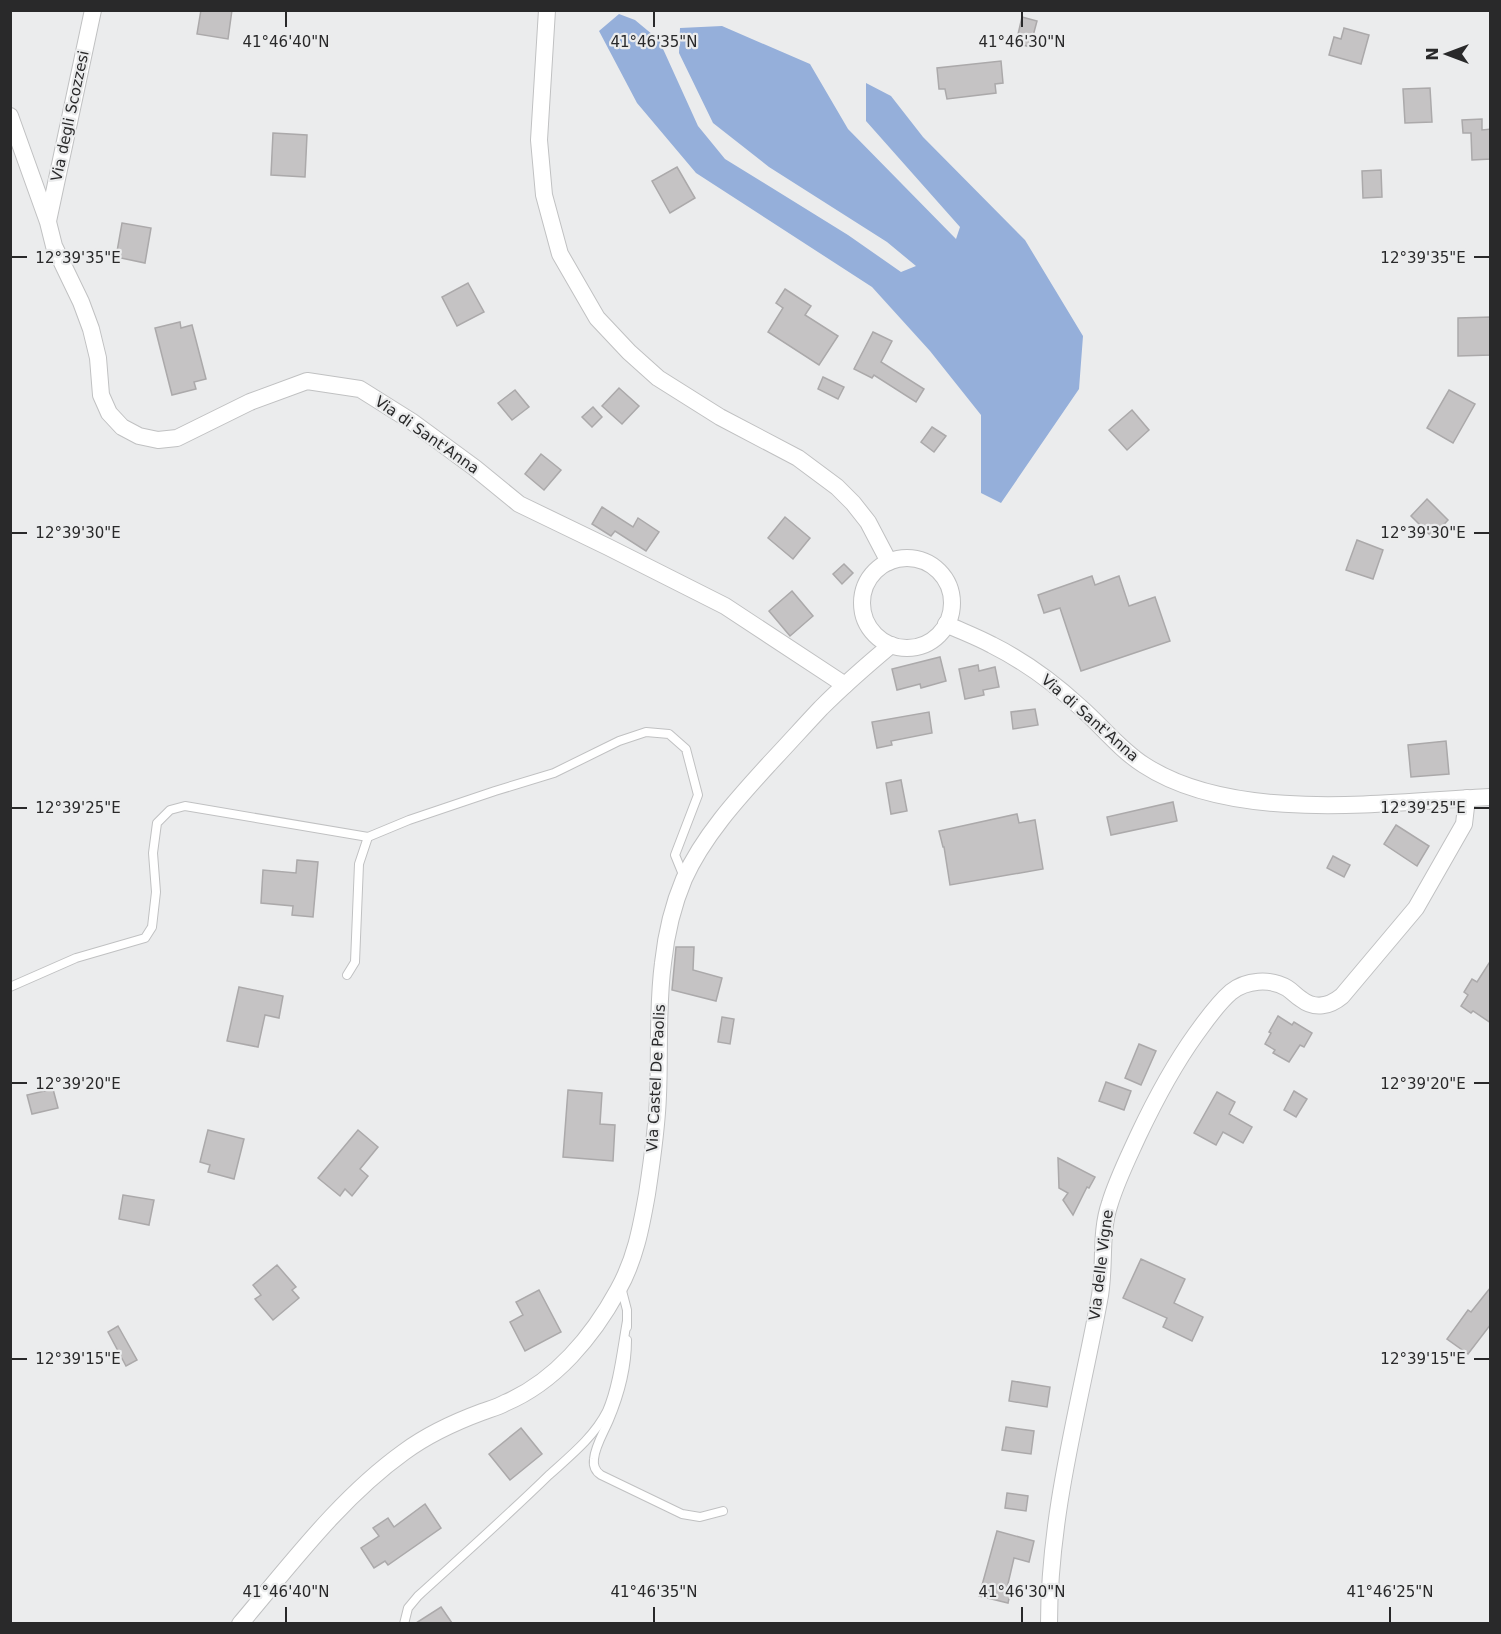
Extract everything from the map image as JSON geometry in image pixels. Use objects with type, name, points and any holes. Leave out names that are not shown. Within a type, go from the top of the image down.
[{"type":"street","name":"Via degli Scozzesi","points":[[48,222],[93,10]]},
{"type":"street","points":[[548,10],[539,140],[544,195],[560,254],[597,318],[658,378],[720,417],[798,458],[837,487],[868,522],[889,562]]},
{"type":"street","name":"Via di Sant'Anna","points":[[10,116],[48,222],[54,246],[81,302],[91,329],[98,358],[101,395],[109,413],[122,427],[139,436],[158,440],[177,438],[250,402],[308,381],[360,389],[411,421],[519,504],[725,606],[845,685]]},
{"type":"street","points":[[902,558],[916,559],[929,564],[940,573],[951,597],[951,611],[946,624],[938,634],[922,645],[903,648],[891,645],[878,637],[868,626],[862,612],[862,596],[867,582],[876,570],[889,562],[902,558]]},
{"type":"street","name":"Via di Sant'Anna","points":[[946,624],[992,645],[1025,664],[1068,696],[1119,746],[1143,765],[1190,787],[1237,798],[1279,803],[1359,804],[1491,797]]},
{"type":"street","name":"Via Castel De Paolis","points":[[240,1623],[337,1511],[378,1472],[406,1450],[431,1435],[515,1399],[541,1383],[557,1370],[580,1345],[607,1309],[621,1286],[637,1247],[651,1170],[658,1104],[659,1019],[663,962],[672,917],[685,878],[705,843],[737,800],[822,707],[891,645]]},
{"type":"street","name":"Via delle Vigne","points":[[1049,1623],[1052,1563],[1061,1492],[1081,1383],[1100,1300],[1102,1236],[1109,1203],[1128,1156],[1156,1098],[1179,1057],[1220,1003],[1242,985],[1276,983],[1289,989],[1305,1002],[1318,1006],[1330,1004],[1342,996],[1416,908],[1464,824],[1467,798]]},
{"type":"lane","points":[[10,987],[76,958],[145,938],[152,927],[156,892],[153,853],[157,824],[170,810],[185,806],[368,837],[484,794],[554,773],[620,741],[646,732],[669,734],[686,748],[698,795],[675,855],[685,878]]},
{"type":"lane","points":[[347,975],[355,962],[359,864],[368,837]]},
{"type":"lane","points":[[621,1286],[627,1310],[627,1351],[624,1377],[618,1400],[595,1454],[596,1471],[682,1514],[700,1516],[723,1511]]},
{"type":"lane","points":[[404,1623],[408,1608],[418,1596],[517,1507],[598,1426],[607,1411],[612,1395],[627,1321]]},
{"type":"shaded area","points":[[619,14],[635,20],[659,40],[698,126],[725,159],[848,235],[901,272],[916,266],[887,242],[769,167],[713,123],[679,53],[680,28],[722,26],[810,64],[848,129],[956,239],[960,227],[866,121],[866,83],[891,96],[923,137],[1025,240],[1083,336],[1079,389],[1001,503],[981,493],[981,415],[930,351],[872,287],[696,173],[637,103],[599,31]]},
{"type":"building","points":[[201,10],[232,10],[228,39],[197,34]]},
{"type":"building","points":[[1022,17],[1037,21],[1030,47],[1016,43]]},
{"type":"building","points":[[1344,28],[1369,35],[1361,64],[1329,55],[1334,37],[1341,39]]},
{"type":"building","points":[[1001,61],[1003,83],[995,84],[996,93],[947,99],[945,89],[939,89],[937,68]]},
{"type":"building","points":[[1430,88],[1432,122],[1405,123],[1403,89]]},
{"type":"building","points":[[1482,119],[1482,130],[1491,129],[1491,159],[1472,160],[1471,133],[1463,133],[1462,120]]},
{"type":"building","points":[[273,133],[307,135],[305,177],[271,175]]},
{"type":"building","points":[[677,167],[695,198],[670,213],[652,181]]},
{"type":"building","points":[[1381,170],[1382,197],[1363,198],[1362,171]]},
{"type":"building","points":[[122,223],[151,228],[145,263],[116,257]]},
{"type":"building","points":[[468,283],[484,312],[457,326],[442,297]]},
{"type":"building","points":[[785,289],[811,306],[805,315],[838,336],[819,365],[768,332],[783,308],[776,303]]},
{"type":"building","points":[[1491,317],[1491,355],[1458,356],[1458,318]]},
{"type":"building","points":[[180,322],[181,328],[192,325],[206,379],[194,382],[196,389],[172,395],[155,328]]},
{"type":"building","points":[[873,332],[892,341],[881,362],[924,389],[916,402],[874,375],[872,378],[854,369]]},
{"type":"building","points":[[823,377],[844,387],[838,399],[818,389]]},
{"type":"building","points":[[619,388],[639,406],[622,424],[602,406]]},
{"type":"building","points":[[515,390],[529,407],[512,420],[498,403]]},
{"type":"building","points":[[1449,390],[1475,404],[1453,443],[1427,428]]},
{"type":"building","points":[[593,407],[602,417],[592,427],[582,417]]},
{"type":"building","points":[[1132,410],[1149,430],[1127,450],[1109,430]]},
{"type":"building","points":[[932,427],[946,436],[934,452],[921,442]]},
{"type":"building","points":[[541,454],[561,470],[544,490],[525,474]]},
{"type":"building","points":[[1427,499],[1448,520],[1432,537],[1411,516]]},
{"type":"building","points":[[602,507],[633,527],[638,518],[659,532],[646,551],[615,531],[611,536],[592,524]]},
{"type":"building","points":[[785,517],[810,538],[793,559],[768,538]]},
{"type":"building","points":[[1357,540],[1383,550],[1373,579],[1346,570]]},
{"type":"building","points":[[844,564],[853,573],[842,584],[833,574]]},
{"type":"building","points":[[1092,576],[1095,585],[1119,576],[1129,606],[1155,597],[1170,641],[1081,671],[1060,608],[1044,613],[1038,595]]},
{"type":"building","points":[[792,591],[813,616],[790,636],[769,611]]},
{"type":"building","points":[[940,657],[946,681],[921,688],[920,684],[897,690],[892,669]]},
{"type":"building","points":[[978,665],[979,671],[995,667],[999,687],[983,690],[984,695],[965,699],[959,669]]},
{"type":"building","points":[[1035,709],[1038,725],[1013,729],[1011,712]]},
{"type":"building","points":[[929,712],[932,733],[891,741],[892,745],[877,748],[872,722]]},
{"type":"building","points":[[1446,741],[1449,774],[1411,777],[1408,745]]},
{"type":"building","points":[[901,780],[907,811],[891,814],[886,783]]},
{"type":"building","points":[[1173,802],[1177,821],[1111,835],[1107,817]]},
{"type":"building","points":[[1017,814],[1019,823],[1035,820],[1043,869],[950,885],[939,831]]},
{"type":"building","points":[[1396,825],[1429,846],[1417,866],[1384,844]]},
{"type":"building","points":[[1333,856],[1350,865],[1344,877],[1327,868]]},
{"type":"building","points":[[297,860],[318,862],[313,917],[292,915],[293,906],[261,903],[263,870],[296,873]]},
{"type":"building","points":[[676,947],[694,947],[693,970],[722,978],[716,1001],[672,990]]},
{"type":"building","points":[[1491,960],[1491,1023],[1461,1006],[1468,995],[1464,992],[1472,979],[1477,982]]},
{"type":"building","points":[[239,987],[283,996],[279,1018],[265,1015],[258,1047],[227,1041]]},
{"type":"building","points":[[1278,1016],[1312,1033],[1304,1047],[1300,1045],[1289,1062],[1273,1053],[1275,1050],[1265,1044]]},
{"type":"building","points":[[722,1017],[734,1019],[730,1044],[718,1042]]},
{"type":"building","points":[[1139,1044],[1156,1051],[1141,1085],[1125,1078]]},
{"type":"building","points":[[1106,1082],[1131,1091],[1124,1110],[1099,1101]]},
{"type":"building","points":[[53,1089],[58,1108],[32,1114],[27,1095]]},
{"type":"building","points":[[568,1090],[602,1093],[600,1124],[615,1125],[613,1161],[563,1157]]},
{"type":"building","points":[[1294,1091],[1307,1099],[1296,1117],[1284,1110]]},
{"type":"building","points":[[1217,1092],[1235,1102],[1229,1114],[1252,1127],[1243,1143],[1223,1132],[1216,1145],[1194,1133]]},
{"type":"building","points":[[208,1130],[244,1139],[234,1179],[208,1172],[210,1165],[200,1162]]},
{"type":"building","points":[[358,1130],[378,1147],[360,1169],[368,1176],[352,1196],[345,1189],[340,1196],[318,1178]]},
{"type":"building","points":[[1058,1158],[1095,1177],[1089,1188],[1087,1187],[1073,1215],[1063,1200],[1068,1193],[1059,1188]]},
{"type":"building","points":[[123,1195],[154,1200],[149,1225],[119,1219]]},
{"type":"building","points":[[1141,1259],[1185,1279],[1174,1303],[1203,1317],[1192,1341],[1163,1327],[1167,1318],[1123,1298]]},
{"type":"building","points":[[277,1265],[296,1287],[292,1290],[299,1298],[273,1320],[255,1299],[261,1295],[253,1285]]},
{"type":"building","points":[[1491,1287],[1491,1324],[1468,1354],[1447,1339],[1468,1310],[1471,1312]]},
{"type":"building","points":[[539,1290],[561,1332],[525,1351],[510,1322],[523,1315],[516,1302]]},
{"type":"building","points":[[118,1326],[137,1360],[126,1366],[108,1332]]},
{"type":"building","points":[[1012,1381],[1050,1387],[1047,1407],[1009,1401]]},
{"type":"building","points":[[1006,1427],[1034,1431],[1031,1454],[1002,1450]]},
{"type":"building","points":[[521,1428],[542,1454],[510,1480],[489,1454]]},
{"type":"building","points":[[1007,1493],[1028,1496],[1026,1511],[1005,1508]]},
{"type":"building","points":[[425,1504],[441,1528],[388,1565],[385,1561],[374,1568],[361,1548],[379,1536],[373,1528],[388,1518],[394,1527]]},
{"type":"building","points":[[997,1531],[1034,1541],[1029,1562],[1014,1558],[1007,1588],[1011,1589],[1008,1603],[979,1596]]},
{"type":"building","points":[[441,1607],[452,1623],[416,1623]]}]
